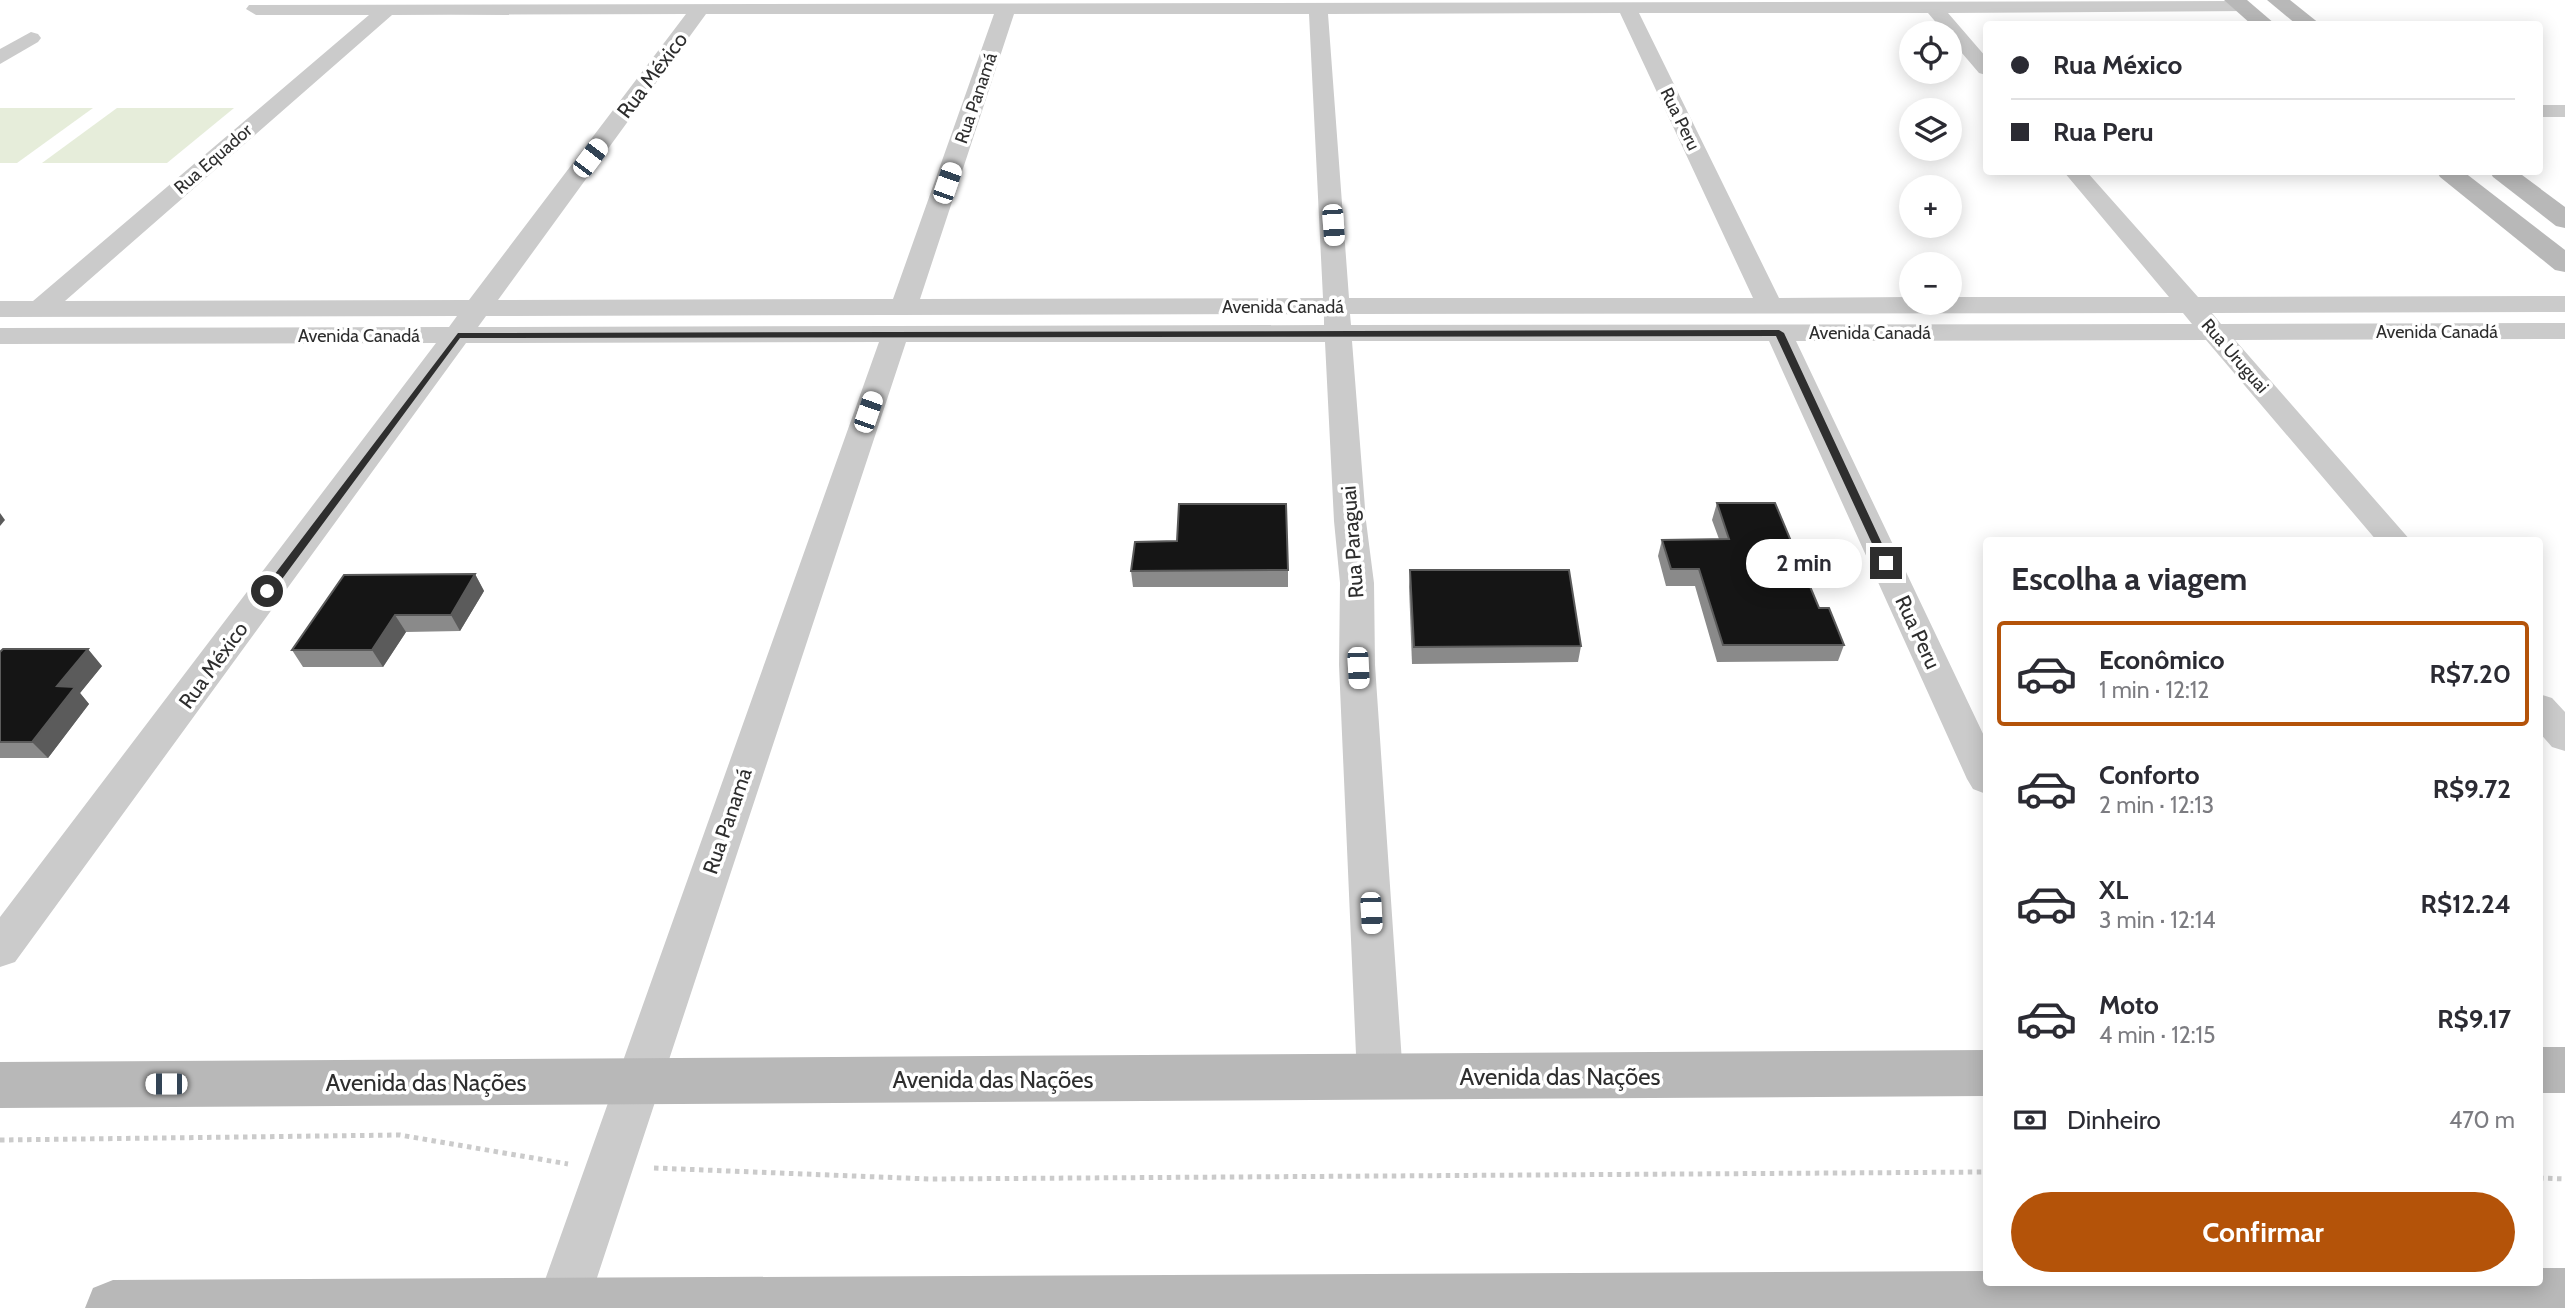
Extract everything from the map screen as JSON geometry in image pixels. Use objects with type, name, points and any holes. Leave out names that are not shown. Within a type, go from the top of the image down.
[{"type":"main road","points":[[2277,0],[2305,21]]},
{"type":"main road","points":[[2238,3],[2260,21]]},
{"type":"main road","points":[[2453,175],[2565,264]]},
{"type":"main road","points":[[2506,175],[2565,220]]},
{"type":"main road","points":[[2543,1070],[2565,1070]]},
{"type":"main road","name":"Avenida das Nações","points":[[0,1085],[1983,1073]]},
{"type":"main road","points":[[113,1308],[2245,1303],[2565,1296]]},
{"type":"street","points":[[256,9],[660,4],[701,8],[1627,8],[2238,3]]},
{"type":"street","points":[[1933,7],[1983,65]]},
{"type":"street","name":"Rua México","points":[[0,949],[701,8]]},
{"type":"street","name":"Rua Panamá","points":[[561,1307],[1006,8]]},
{"type":"street","name":"Rua Paraguai","points":[[1318,8],[1356,583],[1357,665],[1380,1077]]},
{"type":"street","name":"Rua Peru","points":[[1627,8],[1983,772]]},
{"type":"street","name":"Rua Equador","points":[[40,309],[387,9]]},
{"type":"street","points":[[0,58],[31,38]]},
{"type":"street","points":[[2543,111],[2565,111]]},
{"type":"street","points":[[2543,127],[2565,127]]},
{"type":"street","name":"Rua Uruguai","points":[[2079,175],[2392,537]]},
{"type":"street","name":"Avenida Canadá","points":[[5,341],[458,335],[899,321],[1774,319],[2191,305],[2565,304]]},
{"type":"street","name":"Avenida Canadá","points":[[0,309],[478,308],[899,321]]},
{"type":"street","name":"Avenida Canadá","points":[[1774,319],[2214,332],[2565,331]]},
{"type":"street","points":[[2543,712],[2565,737]]},
{"type":"path","points":[[0,1140],[400,1135],[554,1163],[929,1179],[1983,1172]]},
{"type":"path","points":[[2543,1178],[2565,1179]]},
{"type":"green space","points":[[0,108],[93,108],[17,163],[0,163]]},
{"type":"green space","points":[[117,108],[234,108],[167,163],[42,163]]},
{"type":"building","points":[[1717,503],[1775,503],[1819,608],[1829,608],[1844,645],[1723,645],[1699,569],[1671,569],[1662,540],[1729,539]]},
{"type":"building","points":[[1179,504],[1286,504],[1288,570],[1131,571],[1135,542],[1177,541]]},
{"type":"building","points":[[1410,570],[1569,570],[1581,646],[1414,647]]},
{"type":"building","points":[[475,574],[451,615],[395,615],[372,650],[292,650],[344,575]]},
{"type":"building","points":[[3,649],[88,649],[57,686],[75,687],[32,742],[0,742],[0,652]]},
{"type":"route","points":[[267,591],[458,335],[1779,333],[1886,563]]}]
